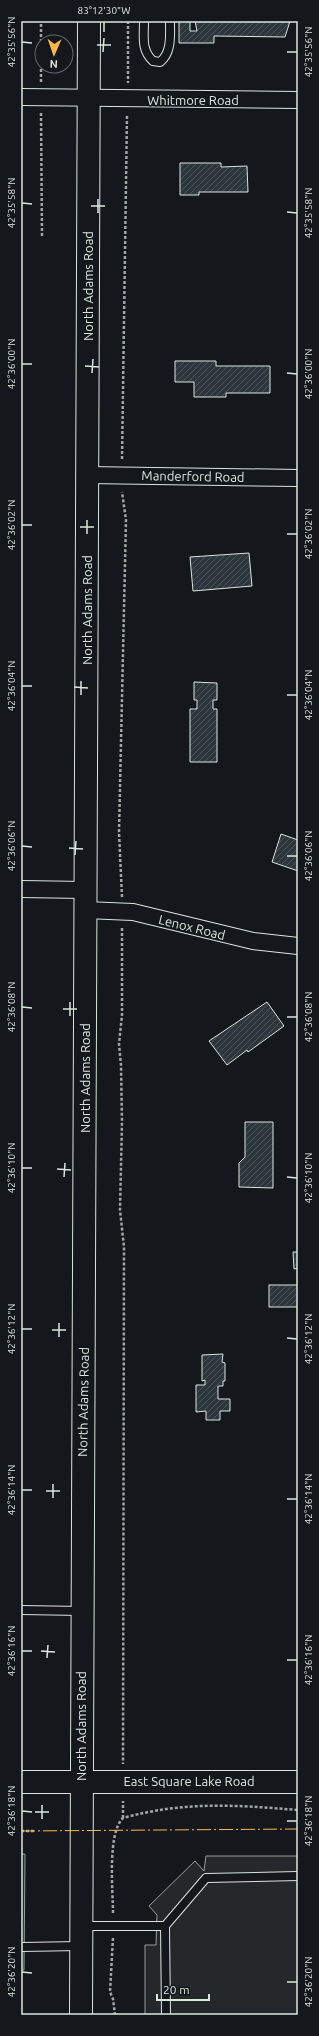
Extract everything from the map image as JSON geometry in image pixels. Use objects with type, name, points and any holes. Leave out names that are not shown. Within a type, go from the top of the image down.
[{"type":"street","name":"North Adams Road","points":[[81,2015],[80,1781],[89,21]]},
{"type":"street","name":"Whitmore Road","points":[[21,97],[128,100],[298,100]]},
{"type":"street","name":"Manderford Road","points":[[87,475],[298,478]]},
{"type":"street","name":"Lenox Road","points":[[21,889],[85,900],[253,942],[298,946]]},
{"type":"street","name":"East Square Lake Road","points":[[21,1782],[298,1782]]},
{"type":"lane","points":[[144,21],[144,47],[147,55],[154,62],[160,62],[166,58],[168,50],[170,21]]},
{"type":"lane","points":[[21,1610],[82,1612]]},
{"type":"lane","points":[[166,2015],[165,1926],[206,1878],[298,1876]]},
{"type":"lane","points":[[21,1947],[81,1936],[165,1926]]},
{"type":"path","points":[[41,21],[42,236]]},
{"type":"path","points":[[128,21],[128,88]]},
{"type":"path","points":[[122,462],[128,112]]},
{"type":"path","points":[[122,492],[126,520],[119,832],[122,897]]},
{"type":"path","points":[[122,925],[122,1015],[119,1044],[122,1122],[120,1210],[124,1247],[124,1753]]},
{"type":"path","points":[[123,1808],[123,1818],[165,1809],[208,1805],[298,1810]]},
{"type":"path","points":[[21,1831],[35,1831]]},
{"type":"shaded area","points":[[21,1854],[25,1854],[24,1970],[21,1970]]},
{"type":"shaded area","points":[[206,1856],[298,1856],[298,2015],[145,2015],[145,1945],[156,1945],[157,1915],[149,1906],[195,1861],[204,1871]]},
{"type":"building","points":[[179,21],[190,21],[190,31],[197,31],[195,21],[290,21],[285,37],[214,36],[214,43],[179,43]]},
{"type":"building","points":[[180,163],[221,163],[221,167],[247,166],[248,192],[199,192],[199,195],[180,195]]},
{"type":"building","points":[[175,361],[216,361],[216,366],[270,366],[270,393],[226,393],[226,397],[194,397],[194,382],[175,382]]},
{"type":"building","points":[[249,553],[252,586],[193,591],[190,557]]},
{"type":"building","points":[[194,682],[217,683],[217,700],[213,700],[213,709],[217,709],[217,762],[190,762],[190,709],[197,709],[197,700],[194,700]]},
{"type":"building","points":[[281,834],[298,840],[298,871],[272,862]]},
{"type":"building","points":[[267,1002],[284,1026],[227,1065],[209,1041]]},
{"type":"building","points":[[245,1122],[273,1122],[273,1188],[239,1187],[239,1163],[245,1157]]},
{"type":"building","points":[[293,1252],[298,1252],[298,1268],[294,1269]]},
{"type":"building","points":[[269,1285],[298,1285],[298,1307],[269,1307]]},
{"type":"building","points":[[223,1354],[222,1362],[225,1363],[225,1381],[223,1381],[223,1386],[218,1386],[218,1399],[230,1399],[230,1411],[220,1411],[220,1420],[206,1420],[206,1411],[196,1412],[196,1385],[205,1385],[205,1380],[202,1381],[202,1355]]},
{"type":"power","points":[[21,1831],[298,1829]]}]
